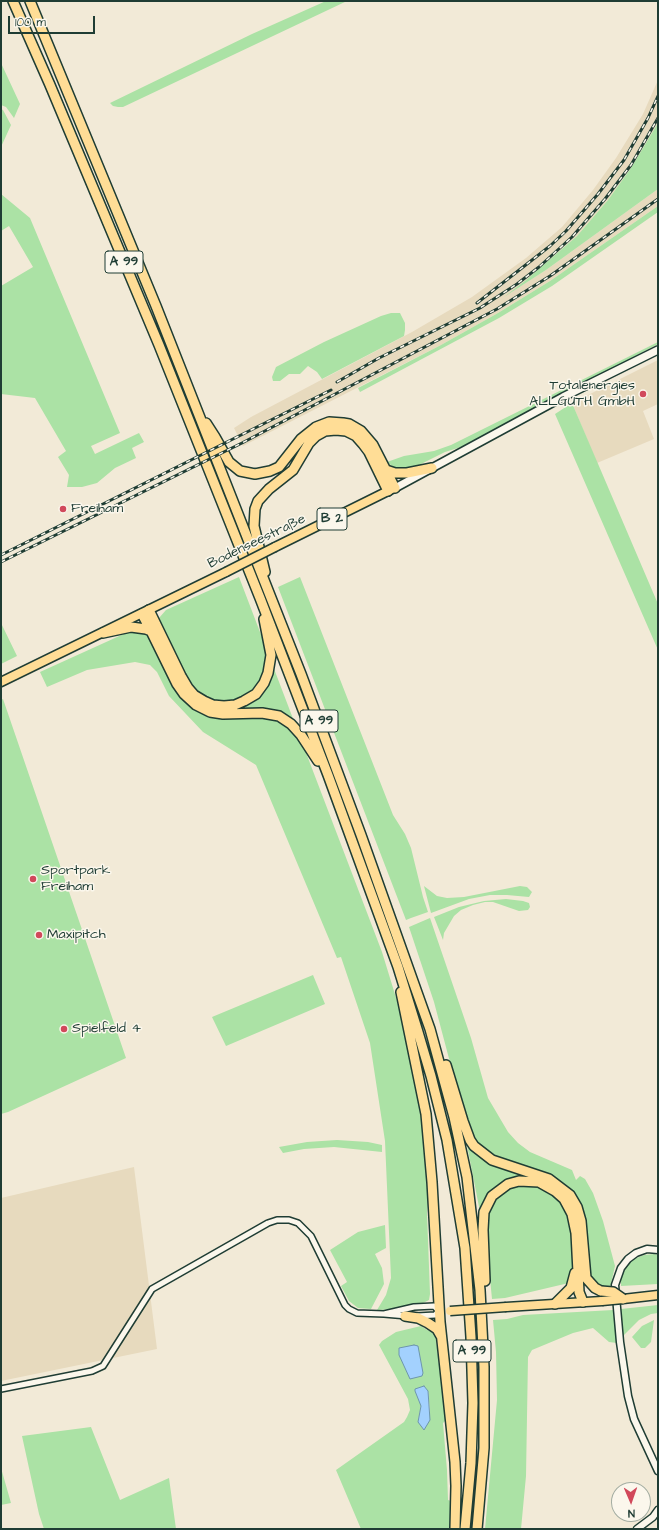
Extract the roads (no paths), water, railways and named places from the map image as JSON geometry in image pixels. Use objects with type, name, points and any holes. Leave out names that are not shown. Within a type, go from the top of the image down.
[{"type":"highway","name":"A 99","points":[[13,1],[50,85],[159,345],[260,598],[328,775],[398,967],[418,1032],[440,1110],[454,1175],[465,1248],[471,1329],[473,1396],[465,1529]]},
{"type":"highway","name":"A 99","points":[[30,1],[156,306],[197,410],[351,807],[430,1029],[454,1117],[468,1177],[476,1246],[482,1314],[484,1381],[484,1448],[477,1529]]},
{"type":"highway","points":[[197,410],[215,436],[229,462],[240,471],[250,474],[262,474],[278,467],[308,432],[316,427],[329,422],[342,423],[355,427],[361,431],[373,445],[376,457],[392,489]]},
{"type":"highway","points":[[274,608],[254,526],[254,514],[258,500],[269,488],[293,470],[312,440],[326,431],[341,430],[356,436],[376,457]]},
{"type":"highway","points":[[383,472],[406,473],[432,468]]},
{"type":"highway","points":[[145,612],[153,631],[194,695],[213,705],[235,705],[256,694],[264,682],[270,666],[270,650],[260,598]]},
{"type":"highway","points":[[103,633],[131,627],[153,631]]},
{"type":"highway","points":[[162,645],[177,684],[184,694],[196,705],[210,712],[224,714],[262,713],[279,716],[291,724],[301,735],[328,775]]},
{"type":"highway","points":[[398,967],[402,999],[426,1114],[432,1174],[441,1336],[455,1462],[455,1529]]},
{"type":"highway","points":[[430,1029],[445,1062],[463,1121],[470,1140],[474,1146],[492,1160],[549,1179],[570,1195],[577,1207],[581,1221],[587,1291],[583,1302]]},
{"type":"highway","points":[[482,1314],[486,1290],[483,1230],[484,1212],[492,1196],[508,1184],[519,1181],[539,1182],[555,1191],[564,1199],[572,1214],[576,1233],[579,1292],[583,1302]]},
{"type":"highway","points":[[555,1304],[571,1288],[577,1264]]},
{"type":"highway","points":[[586,1278],[595,1288],[601,1291],[613,1292],[627,1299]]},
{"type":"highway","points":[[403,1314],[418,1318],[430,1324],[437,1329],[441,1336]]},
{"type":"main road","name":"Bodenseestraße","points":[[1,682],[103,633],[392,489],[586,386],[658,350]]},
{"type":"main road","points":[[439,1311],[602,1301],[658,1295]]},
{"type":"street","points":[[1,1389],[92,1371],[103,1366],[152,1289],[268,1223],[277,1220],[289,1220],[298,1223],[311,1236],[345,1305],[349,1310],[356,1313],[435,1315],[439,1311],[434,1306],[414,1307],[403,1314]]},
{"type":"street","points":[[658,1250],[642,1251],[636,1253],[628,1259],[621,1268],[615,1285],[620,1342],[628,1396],[634,1419],[658,1471]]},
{"type":"street","points":[[637,1529],[653,1517],[658,1510]]},
{"type":"water","points":[[414,1345],[418,1346],[423,1373],[422,1376],[410,1379],[399,1355],[399,1348]]},
{"type":"water","points":[[424,1386],[428,1391],[430,1420],[424,1430],[418,1422],[421,1406],[415,1389]]},
{"type":"railway","points":[[477,303],[550,246],[566,231],[598,194],[624,160],[648,118],[658,96]]},
{"type":"railway","points":[[337,382],[379,358],[480,308],[517,284],[539,267],[572,237],[605,199],[631,165],[658,118]]},
{"type":"railway","points":[[1,562],[242,443],[497,309],[550,276],[658,199]]},
{"type":"railway","points":[[1,555],[331,390]]},
{"type":"place","name":"Totalenergies ALLGUTH GmbH","points":[[643,394]]},
{"type":"place","name":"Freiham","points":[[63,509]]},
{"type":"place","name":"Sportpark Freiham","points":[[33,879]]},
{"type":"place","name":"Maxipitch","points":[[39,935]]},
{"type":"place","name":"Spielfeld 4","points":[[64,1029]]}]
